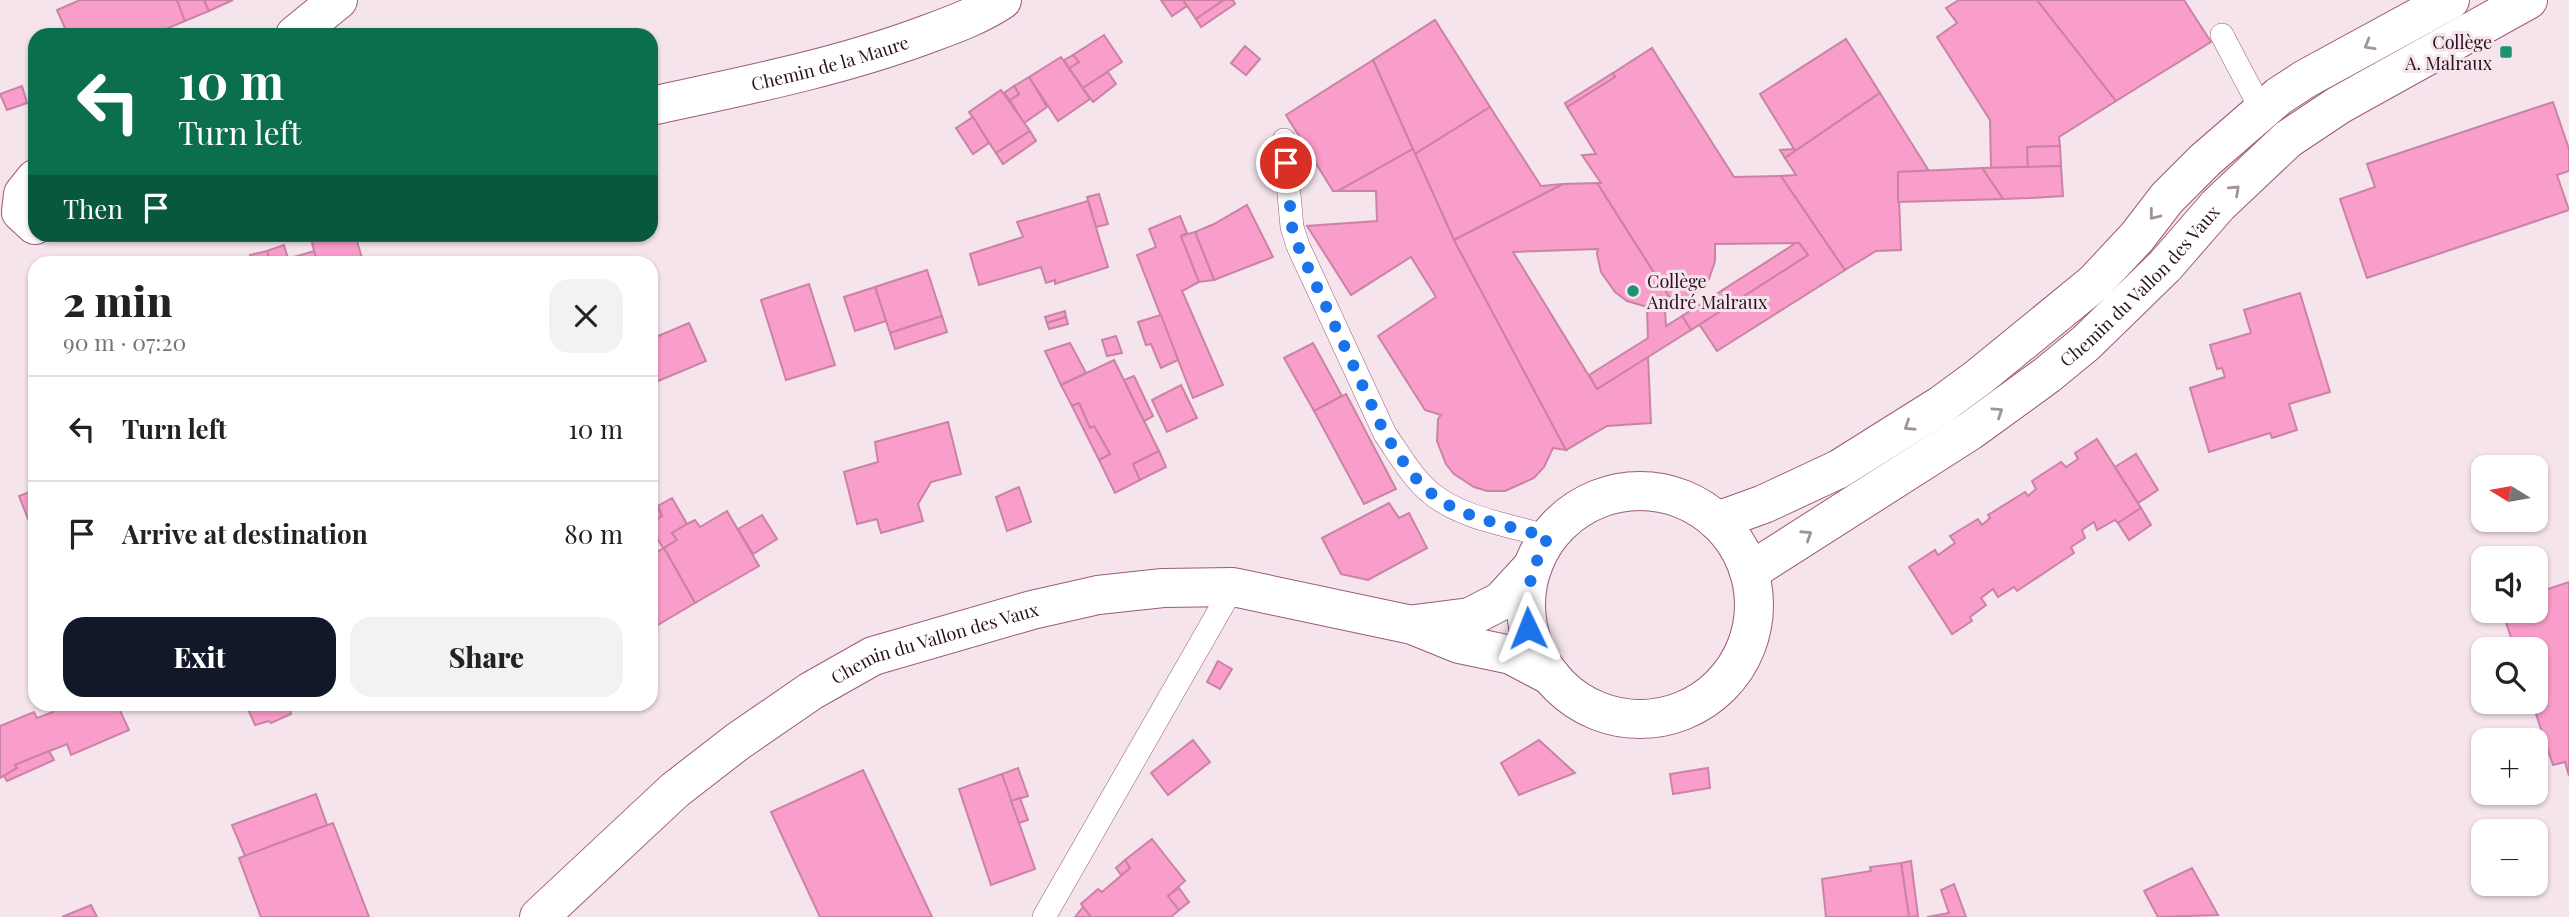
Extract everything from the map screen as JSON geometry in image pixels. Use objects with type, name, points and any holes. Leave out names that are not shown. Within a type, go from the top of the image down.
[{"type":"street","points":[[304,28],[338,0]]},
{"type":"street","name":"Chemin de la Maure","points":[[658,104],[793,75],[887,49],[983,13],[1002,0]]},
{"type":"street","name":"Chemin du Vallon des Vaux","points":[[1717,521],[1764,504],[1839,469],[1913,424],[1979,377],[2094,283],[2137,237],[2167,198],[2205,160],[2262,111],[2305,79],[2450,0]]},
{"type":"street","name":"Chemin du Vallon des Vaux","points":[[1749,572],[1970,431],[2047,375],[2086,343],[2165,266],[2218,205],[2288,139],[2339,105],[2528,0]]},
{"type":"street","points":[[28,188],[23,194],[21,212],[28,218]]},
{"type":"street","points":[[1629,491],[1661,493],[1691,503],[1717,521],[1736,544],[1749,572],[1754,598],[1753,624],[1745,649],[1733,672],[1715,692],[1693,707],[1668,716],[1643,720],[1616,717],[1591,709],[1569,695],[1551,676],[1537,653],[1528,628],[1527,597],[1541,552],[1571,515],[1598,499],[1629,491]]},
{"type":"street","name":"Chemin du Vallon des Vaux","points":[[1412,625],[1470,617],[1501,601],[1541,552]]},
{"type":"street","name":"Chemin du Vallon des Vaux","points":[[539,917],[675,790],[737,742],[811,691],[873,656],[1032,610],[1098,595],[1163,588],[1233,587],[1412,625],[1459,644],[1511,655],[1551,676]]},
{"type":"lane","points":[[2222,35],[2262,111]]},
{"type":"lane","points":[[1284,140],[1290,218],[1298,246],[1385,434],[1422,485],[1446,503],[1474,515],[1541,552]]},
{"type":"lane","points":[[1044,917],[1233,587]]},
{"type":"building","points":[[80,0],[177,0],[185,21],[168,28],[65,28],[57,10]]},
{"type":"building","points":[[177,0],[204,0],[209,11],[185,21]]},
{"type":"building","points":[[204,0],[233,0],[209,11]]},
{"type":"building","points":[[1161,0],[1183,0],[1187,6],[1172,16]]},
{"type":"building","points":[[1183,0],[1224,0],[1196,19]]},
{"type":"building","points":[[1224,0],[1233,0],[1235,4],[1201,27],[1196,19]]},
{"type":"building","points":[[1959,0],[2037,0],[2116,101],[2059,137],[2060,146],[2027,147],[2028,167],[1991,168],[1990,120],[1937,37],[1957,23],[1946,8]]},
{"type":"building","points":[[2037,0],[2184,0],[2211,42],[2116,101]]},
{"type":"building","points":[[1435,20],[1490,107],[1415,154],[1373,60]]},
{"type":"building","points":[[1104,35],[1122,62],[1083,88],[1069,68],[1079,62],[1073,55]]},
{"type":"building","points":[[1846,39],[1880,93],[1785,158],[1780,150],[1794,149],[1760,94]]},
{"type":"building","points":[[1245,46],[1260,59],[1246,75],[1231,63]]},
{"type":"building","points":[[1652,48],[1734,177],[1781,176],[1845,270],[1717,351],[1699,324],[1808,255],[1799,243],[1715,244],[1715,261],[1709,279],[1692,297],[1675,306],[1597,183],[1601,183],[1582,155],[1596,154],[1567,107],[1615,77],[1613,73]]},
{"type":"building","points":[[1073,55],[1079,62],[1069,68],[1064,60]]},
{"type":"building","points":[[1061,57],[1090,99],[1058,121],[1029,77]]},
{"type":"building","points":[[1373,60],[1413,149],[1338,191],[1333,191],[1286,115]]},
{"type":"building","points":[[1108,72],[1116,84],[1093,102],[1083,88]]},
{"type":"building","points":[[1613,73],[1615,77],[1567,107],[1565,103]]},
{"type":"building","points":[[1029,77],[1047,107],[1024,123],[1010,100],[1019,94],[1014,86]]},
{"type":"building","points":[[22,86],[27,103],[7,110],[0,94]]},
{"type":"building","points":[[1014,86],[1019,94],[1010,100],[1004,93]]},
{"type":"building","points":[[1001,90],[1030,131],[996,153],[969,112]]},
{"type":"building","points":[[1880,93],[1929,171],[1898,172],[1901,250],[1876,251],[1845,270],[1781,176],[1796,175],[1785,158]]},
{"type":"building","points":[[2553,102],[2569,149],[2569,171],[2557,175],[2569,210],[2367,278],[2340,199],[2375,187],[2367,164]]},
{"type":"building","points":[[1490,107],[1541,186],[1563,184],[1454,240],[1415,154]]},
{"type":"building","points":[[973,117],[989,143],[973,154],[956,128]]},
{"type":"building","points":[[1030,131],[1036,141],[1003,164],[996,153]]},
{"type":"building","points":[[2060,146],[2061,166],[2028,167],[2027,147]]},
{"type":"building","points":[[1413,149],[1454,240],[1566,450],[1553,448],[1544,467],[1534,478],[1505,491],[1487,491],[1474,487],[1454,474],[1446,464],[1437,441],[1438,419],[1441,415],[1425,410],[1378,336],[1436,297],[1411,257],[1351,295],[1307,226],[1377,221],[1376,191],[1338,191]]},
{"type":"building","points":[[2061,166],[2063,196],[2003,199],[1982,168]]},
{"type":"building","points":[[1982,168],[2003,199],[1898,202],[1898,172]]},
{"type":"building","points":[[1597,183],[1675,306],[1654,309],[1627,301],[1615,292],[1601,272],[1598,249],[1513,252],[1597,389],[1648,356],[1651,423],[1607,426],[1566,450],[1454,240],[1563,184]]},
{"type":"building","points":[[1099,194],[1108,224],[1096,227],[1087,197]]},
{"type":"building","points":[[1088,201],[1108,267],[1055,284],[1055,280],[1046,283],[1041,267],[979,285],[970,254],[1023,237],[1017,222]]},
{"type":"building","points":[[1247,205],[1273,257],[1214,280],[1195,232]]},
{"type":"building","points":[[1180,216],[1187,233],[1181,236],[1199,282],[1182,291],[1223,385],[1193,398],[1137,255],[1156,247],[1149,229]]},
{"type":"building","points":[[1195,232],[1214,280],[1199,282],[1181,236]]},
{"type":"building","points":[[312,242],[357,242],[361,256],[315,256]]},
{"type":"building","points":[[1799,243],[1808,255],[1691,330],[1682,316]]},
{"type":"building","points":[[284,245],[287,256],[268,256],[267,251]]},
{"type":"building","points":[[267,251],[268,256],[250,256]]},
{"type":"building","points":[[314,251],[315,256],[297,256]]},
{"type":"building","points":[[927,270],[942,316],[890,333],[875,287]]},
{"type":"building","points":[[809,284],[835,365],[786,380],[761,300]]},
{"type":"building","points":[[875,287],[886,321],[855,331],[844,297]]},
{"type":"building","points":[[2300,293],[2330,392],[2289,404],[2297,430],[2272,438],[2270,433],[2209,452],[2190,388],[2225,377],[2222,368],[2217,369],[2210,345],[2251,333],[2244,310]]},
{"type":"building","points":[[1647,308],[1665,309],[1666,326],[1682,316],[1691,330],[1597,389],[1589,375],[1648,338]]},
{"type":"building","points":[[1065,311],[1066,317],[1047,323],[1045,317]]},
{"type":"building","points":[[1161,315],[1178,360],[1161,368],[1151,344],[1146,345],[1138,322]]},
{"type":"building","points":[[942,316],[947,332],[895,349],[890,333]]},
{"type":"building","points":[[1066,317],[1068,324],[1049,329],[1047,323]]},
{"type":"building","points":[[689,323],[706,361],[658,381],[658,336]]},
{"type":"building","points":[[1116,336],[1122,353],[1107,356],[1102,340]]},
{"type":"building","points":[[1070,343],[1086,373],[1061,385],[1045,351]]},
{"type":"building","points":[[1313,343],[1342,396],[1314,411],[1284,358]]},
{"type":"building","points":[[1114,360],[1159,451],[1133,464],[1140,480],[1115,493],[1099,460],[1110,454],[1094,426],[1090,428],[1079,403],[1072,406],[1061,385]]},
{"type":"building","points":[[1134,376],[1153,416],[1144,421],[1124,380]]},
{"type":"building","points":[[1181,385],[1197,418],[1167,432],[1152,400]]},
{"type":"building","points":[[1346,394],[1396,489],[1364,504],[1314,411]]},
{"type":"building","points":[[1079,403],[1090,428],[1094,426],[1110,454],[1099,460],[1072,406]]},
{"type":"building","points":[[948,422],[961,474],[931,482],[918,504],[923,521],[881,533],[877,519],[857,524],[844,472],[878,462],[875,442]]},
{"type":"building","points":[[2097,439],[2141,508],[2118,523],[2115,520],[2097,530],[2094,522],[2082,530],[2085,538],[2071,547],[2074,553],[2017,591],[2014,587],[1998,597],[1993,589],[1981,598],[1986,605],[1970,617],[1972,621],[1952,634],[1909,567],[1935,550],[1938,555],[1955,543],[1950,536],[1978,519],[1982,525],[1990,518],[1988,515],[2025,492],[2028,496],[2036,489],[2032,481],[2061,462],[2066,467],[2078,459],[2075,453]]},
{"type":"building","points":[[1159,451],[1166,467],[1140,480],[1133,464]]},
{"type":"building","points":[[2136,454],[2158,490],[2138,503],[2115,467]]},
{"type":"building","points":[[1019,487],[1031,522],[1007,531],[996,497]]},
{"type":"building","points":[[28,493],[28,519],[19,496]]},
{"type":"building","points":[[672,498],[687,524],[672,533],[677,540],[663,548],[658,540],[658,518],[662,516],[658,506]]},
{"type":"building","points":[[1389,503],[1399,518],[1409,513],[1427,548],[1368,580],[1341,574],[1322,538]]},
{"type":"building","points":[[2141,508],[2151,525],[2129,540],[2118,523]]},
{"type":"building","points":[[727,511],[759,566],[695,603],[664,548],[677,540],[672,533],[687,524],[695,520],[700,527]]},
{"type":"building","points":[[762,515],[777,539],[753,554],[738,529]]},
{"type":"building","points":[[664,548],[695,603],[658,625],[658,551]]},
{"type":"building","points":[[2569,582],[2569,776],[2565,762],[2553,765],[2548,750],[2548,728],[2541,728],[2536,714],[2548,714],[2548,637],[2511,637],[2506,623],[2548,623],[2548,589]]},
{"type":"building","points":[[1218,661],[1232,669],[1220,689],[1207,682]]},
{"type":"building","points":[[120,711],[129,730],[71,755],[67,744],[15,765],[17,768],[0,778],[0,726],[34,712],[37,718],[53,712]]},
{"type":"building","points":[[249,711],[290,711],[291,714],[271,723],[269,721],[255,725]]},
{"type":"building","points":[[1193,740],[1210,762],[1168,795],[1151,773]]},
{"type":"building","points":[[1539,740],[1575,773],[1519,795],[1501,763]]},
{"type":"building","points":[[49,751],[54,760],[7,781],[4,776],[17,768],[15,765]]},
{"type":"building","points":[[1018,768],[1028,796],[1011,801],[1002,774]]},
{"type":"building","points":[[1708,768],[1710,788],[1673,794],[1670,774]]},
{"type":"building","points":[[863,770],[932,917],[820,917],[771,812]]},
{"type":"building","points":[[1002,774],[1035,869],[991,885],[959,789]]},
{"type":"building","points":[[316,794],[327,825],[245,856],[232,825]]},
{"type":"building","points":[[1020,798],[1028,820],[1019,823],[1011,801]]},
{"type":"building","points":[[333,823],[369,917],[261,917],[239,858]]},
{"type":"building","points":[[1152,839],[1185,881],[1168,896],[1179,910],[1171,917],[1091,917],[1081,904],[1098,889],[1102,892],[1130,868],[1125,860]]},
{"type":"building","points":[[1125,860],[1130,868],[1121,875],[1116,868]]},
{"type":"building","points":[[1911,861],[1918,916],[1909,917],[1901,863]]},
{"type":"building","points":[[1901,863],[1909,917],[1826,917],[1822,879],[1871,871],[1870,867]]},
{"type":"building","points":[[2192,868],[2218,915],[2158,917],[2144,891]]},
{"type":"building","points":[[1954,884],[1966,917],[1927,917],[1949,913],[1941,890]]},
{"type":"building","points":[[1179,888],[1189,902],[1179,910],[1168,896]]},
{"type":"building","points":[[91,905],[97,917],[62,917]]},
{"type":"building","points":[[1083,907],[1091,917],[1075,917]]},
{"type":"place","name":"Collège A. Malraux","points":[[2506,52]]},
{"type":"place","name":"Collège André Malraux","points":[[1633,291]]},
{"type":"route","points":[[1286,163],[1289,209],[1298,246],[1385,434],[1401,459],[1422,485],[1446,503],[1474,515],[1548,537],[1533,566],[1527,597],[1528,628]]}]
